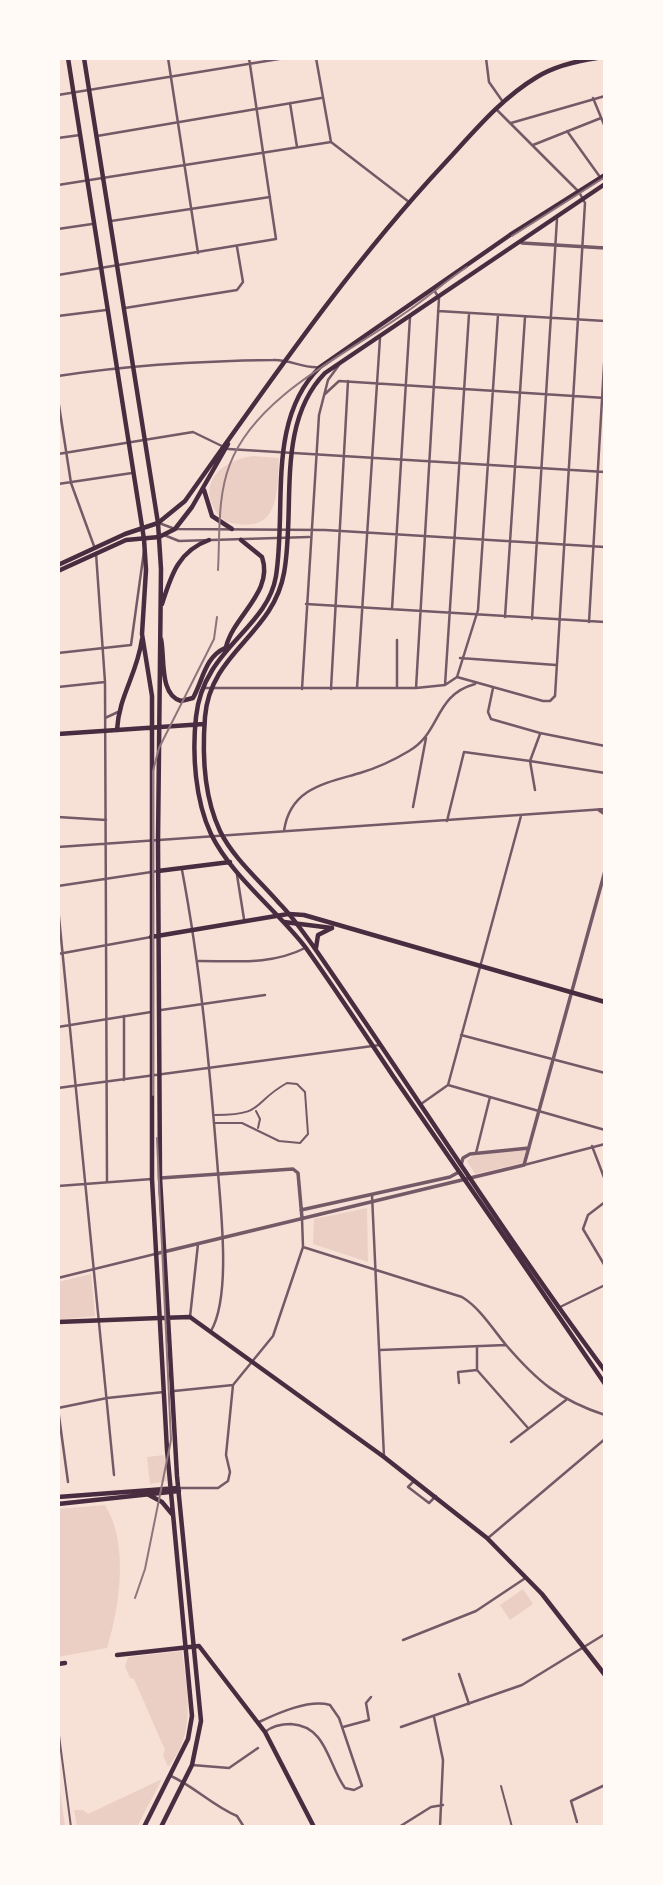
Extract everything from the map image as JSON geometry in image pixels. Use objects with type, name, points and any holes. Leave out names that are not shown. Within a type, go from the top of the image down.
[{"type":"main road","points":[[68,58],[145,548],[140,651],[135,674],[118,712],[117,730]]},
{"type":"main road","points":[[84,58],[125,307],[131,366],[162,536],[158,674],[160,1178],[178,1489],[201,1721],[192,1765],[161,1827]]},
{"type":"main road","points":[[58,571],[142,528],[158,523],[185,501],[348,276],[409,202],[504,102],[538,76],[562,66],[597,58]]},
{"type":"main road","points":[[603,176],[510,235],[320,367],[294,401],[285,438],[278,556],[269,599],[226,648],[203,688],[196,724],[197,785],[213,837],[230,862],[305,948],[605,1384]]},
{"type":"main road","points":[[605,184],[522,243],[324,373],[307,393],[298,414],[294,439],[282,587],[274,606],[231,654],[211,689],[204,724],[208,800],[223,836],[320,955],[605,1371]]},
{"type":"main road","points":[[58,565],[126,540],[162,536],[175,529],[204,489],[226,447]]},
{"type":"main road","points":[[204,489],[212,516],[232,529]]},
{"type":"main road","points":[[159,611],[174,568],[188,551],[209,540]]},
{"type":"main road","points":[[159,629],[169,693],[177,701],[186,702],[193,698],[216,653],[264,580],[262,557],[241,540]]},
{"type":"main road","points":[[142,634],[152,696],[151,1075],[155,1254],[170,1489],[187,1646],[191,1727],[144,1827]]},
{"type":"main road","points":[[226,648],[229,635]]},
{"type":"main road","points":[[216,653],[226,648]]},
{"type":"main road","points":[[226,648],[231,654]]},
{"type":"main road","points":[[158,674],[165,660]]},
{"type":"main road","points":[[58,734],[204,724]]},
{"type":"main road","points":[[158,872],[230,862]]},
{"type":"main road","points":[[259,916],[263,914],[265,900]]},
{"type":"main road","points":[[151,937],[259,916],[304,915],[339,928],[605,1002]]},
{"type":"main road","points":[[284,922],[339,928]]},
{"type":"main road","points":[[320,955],[316,940],[320,933],[332,928]]},
{"type":"main road","points":[[58,1322],[190,1317],[384,1457],[488,1538],[527,1577],[605,1675]]},
{"type":"main road","points":[[58,1504],[149,1495],[170,1489]]},
{"type":"main road","points":[[58,1497],[178,1489]]},
{"type":"main road","points":[[149,1495],[165,1505],[173,1516]]},
{"type":"main road","points":[[117,1655],[195,1644]]},
{"type":"main road","points":[[195,1644],[265,1732],[314,1827]]},
{"type":"main road","points":[[58,1664],[65,1663]]},
{"type":"street","points":[[168,58],[198,253]]},
{"type":"street","points":[[58,275],[276,239],[248,58]]},
{"type":"street","points":[[58,95],[285,58]]},
{"type":"street","points":[[316,58],[321,98],[331,142],[409,202]]},
{"type":"street","points":[[486,58],[489,82],[504,102]]},
{"type":"street","points":[[511,123],[605,96]]},
{"type":"street","points":[[97,136],[321,98]]},
{"type":"street","points":[[593,98],[605,127]]},
{"type":"street","points":[[290,103],[297,147]]},
{"type":"street","points":[[457,677],[544,702],[555,696],[584,247],[584,199],[496,109]]},
{"type":"street","points":[[533,145],[601,118]]},
{"type":"street","points":[[567,131],[603,176]]},
{"type":"street","points":[[58,138],[80,135]]},
{"type":"street","points":[[58,185],[331,142]]},
{"type":"street","points":[[111,221],[270,197]]},
{"type":"street","points":[[533,620],[557,219]]},
{"type":"street","points":[[58,229],[92,224]]},
{"type":"street","points":[[522,243],[605,248]]},
{"type":"street","points":[[125,307],[237,290],[243,282],[237,247]]},
{"type":"street","points":[[416,688],[439,298],[434,290]]},
{"type":"street","points":[[58,316],[106,310]]},
{"type":"street","points":[[438,311],[605,321]]},
{"type":"street","points":[[445,685],[470,314]]},
{"type":"street","points":[[203,688],[416,688],[445,685],[457,677],[460,658],[477,615],[498,315]]},
{"type":"street","points":[[392,609],[410,317]]},
{"type":"street","points":[[505,617],[525,317]]},
{"type":"street","points":[[357,688],[380,338]]},
{"type":"street","points":[[589,622],[605,348]]},
{"type":"street","points":[[58,376],[115,367],[274,359],[305,368],[320,367]]},
{"type":"street","points":[[302,689],[315,455],[323,396],[328,380],[341,363]]},
{"type":"street","points":[[323,396],[337,381],[348,381],[604,398]]},
{"type":"street","points":[[331,689],[348,381]]},
{"type":"street","points":[[58,399],[71,483],[95,551],[104,647],[107,1182]]},
{"type":"street","points":[[58,454],[193,432],[226,447],[315,455],[605,472]]},
{"type":"street","points":[[58,484],[132,473]]},
{"type":"street","points":[[158,523],[175,529],[340,530],[605,547]]},
{"type":"street","points":[[162,536],[179,541],[309,537]]},
{"type":"street","points":[[131,645],[145,548]]},
{"type":"street","points":[[306,604],[533,620],[605,622]]},
{"type":"street","points":[[397,640],[397,688]]},
{"type":"street","points":[[58,653],[131,645],[140,651]]},
{"type":"street","points":[[460,658],[556,665]]},
{"type":"street","points":[[58,687],[105,682]]},
{"type":"street","points":[[284,832],[285,823],[297,800],[314,786],[388,762],[412,750],[426,736],[448,698],[459,689],[475,684]]},
{"type":"street","points":[[493,688],[488,712],[491,719],[540,733],[605,746]]},
{"type":"street","points":[[105,718],[118,712]]},
{"type":"street","points":[[535,790],[530,761],[540,733]]},
{"type":"street","points":[[413,807],[426,736]]},
{"type":"street","points":[[447,821],[464,752],[605,773]]},
{"type":"street","points":[[58,847],[605,811]]},
{"type":"street","points":[[420,1104],[448,1085],[521,816]]},
{"type":"street","points":[[58,817],[106,820]]},
{"type":"street","points":[[181,868],[198,961],[223,1238],[218,1318],[211,1331]]},
{"type":"street","points":[[236,869],[244,919]]},
{"type":"street","points":[[524,1165],[605,871]]},
{"type":"street","points":[[58,887],[158,872]]},
{"type":"street","points":[[599,895],[605,895]]},
{"type":"street","points":[[58,907],[60,953],[72,1026],[114,1475]]},
{"type":"street","points":[[60,953],[151,937]]},
{"type":"street","points":[[198,961],[269,961],[286,958],[305,948]]},
{"type":"street","points":[[58,1027],[265,995]]},
{"type":"street","points":[[124,1016],[124,1080]]},
{"type":"street","points":[[461,1035],[605,1073]]},
{"type":"street","points":[[58,1088],[380,1045]]},
{"type":"street","points":[[448,1085],[605,1130]]},
{"type":"street","points":[[476,1153],[490,1097]]},
{"type":"street","points":[[58,1278],[465,1181],[605,1143]]},
{"type":"street","points":[[592,1146],[605,1180]]},
{"type":"street","points":[[301,1210],[450,1177],[459,1172],[466,1155],[529,1148]]},
{"type":"street","points":[[160,1178],[295,1170],[302,1218],[303,1247],[273,1336],[233,1385],[226,1455],[230,1472],[228,1481],[218,1488],[178,1489]]},
{"type":"street","points":[[58,1186],[152,1179]]},
{"type":"street","points":[[372,1195],[384,1457]]},
{"type":"street","points":[[605,1202],[584,1220],[583,1232],[605,1266]]},
{"type":"street","points":[[190,1317],[198,1244]]},
{"type":"street","points":[[303,1247],[462,1297],[475,1307],[506,1346],[543,1385],[566,1400],[605,1415]]},
{"type":"street","points":[[555,1310],[605,1285]]},
{"type":"street","points":[[380,1350],[506,1346]]},
{"type":"street","points":[[477,1347],[477,1370],[528,1428]]},
{"type":"street","points":[[460,1383],[458,1372],[477,1370]]},
{"type":"street","points":[[171,1391],[233,1385]]},
{"type":"street","points":[[68,1482],[58,1409],[107,1398],[163,1392]]},
{"type":"street","points":[[511,1442],[566,1400]]},
{"type":"street","points":[[488,1538],[605,1439]]},
{"type":"street","points":[[415,1480],[408,1487],[429,1503],[436,1496]]},
{"type":"street","points":[[403,1640],[476,1611],[527,1577]]},
{"type":"street","points":[[401,1727],[522,1685],[605,1634]]},
{"type":"street","points":[[459,1674],[469,1705]]},
{"type":"street","points":[[343,1727],[369,1720],[366,1703],[371,1697]]},
{"type":"street","points":[[258,1723],[282,1712],[323,1704],[334,1708],[362,1786],[354,1790],[345,1788],[326,1748],[307,1728],[284,1724],[265,1732]]},
{"type":"street","points":[[434,1717],[443,1760],[440,1827]]},
{"type":"street","points":[[192,1765],[229,1768],[258,1748]]},
{"type":"street","points":[[170,1776],[184,1782],[223,1811],[237,1816],[244,1827]]},
{"type":"street","points":[[577,1822],[570,1801],[605,1785]]},
{"type":"street","points":[[399,1827],[431,1807],[443,1805]]},
{"type":"lane","points":[[214,1115],[236,1115],[255,1110],[284,1084],[297,1084],[305,1092],[308,1134],[303,1142],[279,1142],[257,1129],[238,1123],[214,1123]]},
{"type":"lane","points":[[255,1110],[260,1119],[257,1129]]},
{"type":"lane","points":[[58,1728],[71,1827]]},
{"type":"lane","points":[[501,1786],[512,1827]]},
{"type":"shaded area","points":[[253,456],[279,458],[277,487],[271,511],[265,519],[255,524],[242,525],[224,521],[210,498],[213,479],[228,464]]},
{"type":"shaded area","points":[[526,1149],[523,1163],[475,1174],[467,1161],[472,1156]]},
{"type":"shaded area","points":[[367,1208],[368,1262],[313,1244],[314,1219]]},
{"type":"shaded area","points":[[91,1274],[95,1316],[58,1320],[58,1282]]},
{"type":"shaded area","points":[[164,1455],[167,1481],[150,1484],[147,1457]]},
{"type":"shaded area","points":[[105,1505],[113,1520],[120,1556],[112,1632],[107,1648],[58,1657],[58,1509]]},
{"type":"shaded area","points":[[523,1589],[533,1604],[510,1620],[500,1605]]},
{"type":"shaded area","points":[[182,1651],[188,1711],[183,1740],[168,1767],[163,1755],[165,1750],[134,1679],[130,1678],[125,1666],[128,1657]]},
{"type":"shaded area","points":[[58,1775],[65,1827],[58,1827]]},
{"type":"shaded area","points":[[162,1779],[137,1827],[77,1827],[74,1810],[83,1810],[88,1814]]},
{"type":"railway","points":[[512,236],[605,177]]},
{"type":"railway","points":[[218,570],[220,516],[226,477],[243,440],[260,418],[304,379],[410,309],[467,267]]},
{"type":"railway","points":[[153,1095],[153,771],[159,748],[214,639],[217,617]]},
{"type":"railway","points":[[135,1598],[145,1569],[171,1440],[157,1138]]}]
